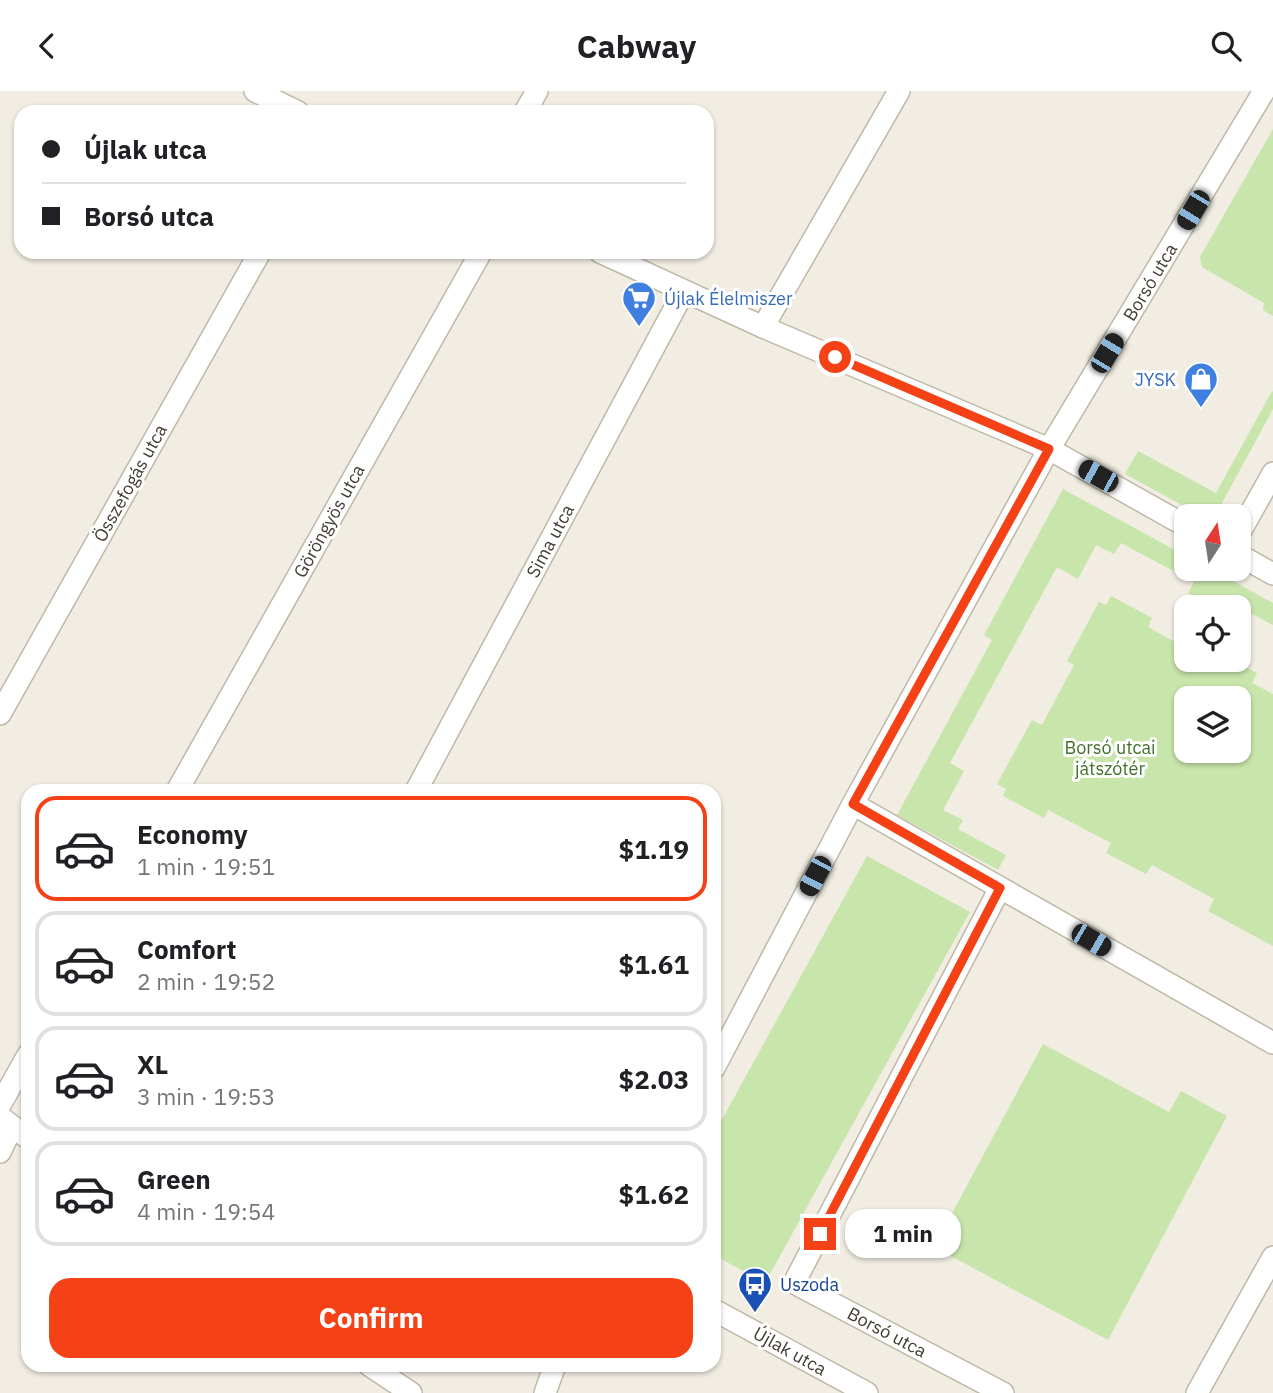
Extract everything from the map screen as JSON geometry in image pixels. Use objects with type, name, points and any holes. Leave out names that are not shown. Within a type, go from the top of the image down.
[{"type":"street","points":[[255,91],[284,105]]},
{"type":"street","points":[[763,327],[899,91]]},
{"type":"street","name":"Borsó utca","points":[[721,1055],[853,804],[1049,449],[1264,91]]},
{"type":"street","name":"Összefogás utca","points":[[0,714],[256,259]]},
{"type":"street","name":"Göröngyös utca","points":[[181,784],[477,259]]},
{"type":"street","points":[[615,259],[763,327],[1049,449],[1174,519]]},
{"type":"street","name":"Sima utca","points":[[420,784],[684,291]]},
{"type":"street","points":[[1251,512],[1273,473]]},
{"type":"street","points":[[1251,562],[1273,574]]},
{"type":"street","points":[[853,804],[1273,1043]]},
{"type":"street","name":"Borsó utca","points":[[1000,888],[794,1283],[1003,1393]]},
{"type":"street","points":[[0,1105],[21,1068]]},
{"type":"street","points":[[0,1152],[13,1128]]},
{"type":"street","points":[[1197,1393],[1273,1257]]},
{"type":"street","name":"Újlak utca","points":[[721,1314],[867,1393]]},
{"type":"street","points":[[380,1372],[411,1393]]},
{"type":"street","points":[[545,1393],[552,1372]]},
{"type":"green space","points":[[1273,129],[1273,316],[1263,310],[1264,303],[1202,267],[1200,257]]},
{"type":"green space","points":[[1272,391],[1273,409],[1222,504],[1180,504],[1125,474],[1138,451],[1216,493]]},
{"type":"green space","points":[[1063,489],[1174,549],[1174,571],[1121,543],[1114,554],[1096,545],[1078,579],[1057,567],[950,763],[964,771],[943,810],[963,820],[958,829],[1006,855],[998,870],[897,815],[992,640],[984,635]]},
{"type":"green space","points":[[1192,581],[1233,581],[1273,603],[1273,625],[1251,613],[1251,595],[1192,595],[1188,593]]},
{"type":"green space","name":"Borsó utcai játszótér","points":[[1111,596],[1152,618],[1148,627],[1174,641],[1174,672],[1251,670],[1257,673],[1252,683],[1273,694],[1273,946],[1208,911],[1214,899],[1152,865],[1146,874],[1106,853],[1111,843],[1048,810],[1044,818],[1003,796],[1006,789],[997,784],[1032,720],[1042,725],[1074,665],[1067,661],[1099,602],[1106,605]]},
{"type":"green space","points":[[867,856],[970,912],[765,1283],[721,1259],[721,1121]]},
{"type":"green space","points":[[1043,1044],[1169,1112],[1181,1091],[1227,1116],[1108,1340],[934,1247]]},
{"type":"place","name":"Újlak Élelmiszer","points":[[639,328]]},
{"type":"place","name":"JYSK","points":[[1201,409]]},
{"type":"place","name":"Uszoda","points":[[755,1314]]},
{"type":"route","points":[[820,1234],[1000,888],[853,804],[1049,449],[835,357]]}]
